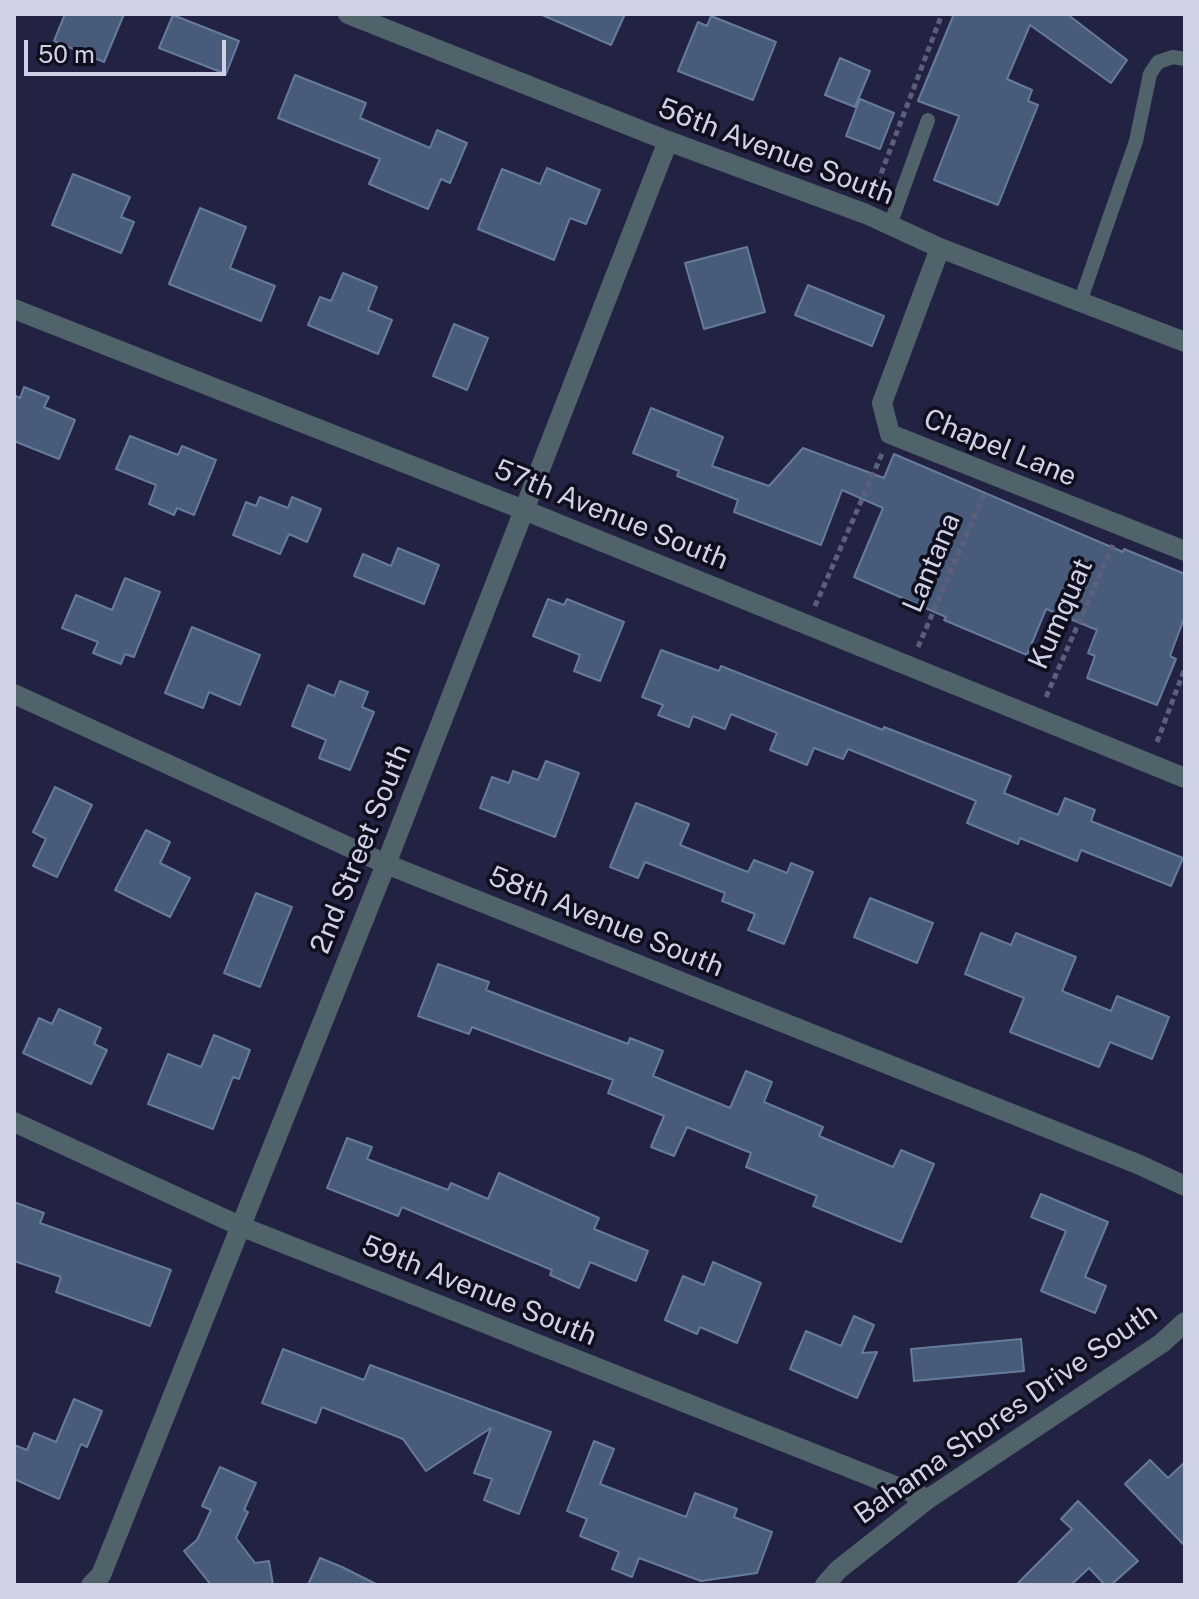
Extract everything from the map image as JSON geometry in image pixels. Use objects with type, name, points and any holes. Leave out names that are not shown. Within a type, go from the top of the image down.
[{"type":"street","name":"56th Avenue South","points":[[348,14],[668,141],[866,214],[940,248],[1185,342]]},
{"type":"street","name":"2nd Street South","points":[[98,1582],[386,864],[668,141]]},
{"type":"street","name":"Chapel Lane","points":[[940,248],[882,403],[890,434],[1185,551]]},
{"type":"street","name":"57th Avenue South","points":[[14,309],[524,510],[1185,778]]},
{"type":"street","name":"58th Avenue South","points":[[14,694],[386,864],[1126,1159],[1185,1186]]},
{"type":"street","name":"59th Avenue South","points":[[14,1122],[240,1226],[928,1499]]},
{"type":"street","name":"Bahama Shores Drive South","points":[[825,1585],[838,1570],[928,1499],[1162,1343],[1185,1322]]},
{"type":"lane","points":[[1080,302],[1136,141],[1150,74],[1158,62],[1173,57],[1185,59]]},
{"type":"lane","points":[[890,225],[928,120]]},
{"type":"path","points":[[866,214],[942,14]]},
{"type":"path","points":[[806,625],[890,434]]},
{"type":"path","name":"Lantana","points":[[910,667],[992,475]]},
{"type":"path","name":"Kumquat","points":[[1037,718],[1122,526]]},
{"type":"path","points":[[1149,763],[1185,668]]},
{"type":"building","points":[[65,14],[124,14],[104,62],[54,41]]},
{"type":"building","points":[[540,14],[625,14],[611,45]]},
{"type":"building","points":[[954,14],[1067,14],[1127,60],[1111,83],[1030,25],[1007,79],[1032,90],[1028,101],[1038,105],[998,205],[934,180],[959,116],[918,101]]},
{"type":"building","points":[[173,15],[239,41],[226,74],[159,48]]},
{"type":"building","points":[[711,16],[776,42],[753,100],[678,71],[698,22],[707,26]]},
{"type":"building","points":[[840,58],[870,71],[855,107],[825,95]]},
{"type":"building","points":[[295,75],[366,103],[360,118],[430,148],[437,130],[467,143],[450,183],[441,179],[428,209],[369,184],[380,159],[278,118]]},
{"type":"building","points":[[860,99],[894,113],[880,149],[846,136]]},
{"type":"building","points":[[547,168],[600,190],[586,224],[570,218],[554,260],[478,229],[502,169],[540,184]]},
{"type":"building","points":[[73,174],[130,197],[121,217],[134,222],[121,253],[52,225]]},
{"type":"building","points":[[200,208],[246,227],[230,268],[275,286],[261,321],[169,284]]},
{"type":"building","points":[[747,247],[765,312],[704,329],[685,263]]},
{"type":"building","points":[[343,273],[377,287],[368,310],[392,320],[378,354],[308,325],[320,297],[331,301]]},
{"type":"building","points":[[808,285],[884,316],[872,346],[795,315]]},
{"type":"building","points":[[454,324],[488,338],[467,390],[433,376]]},
{"type":"building","points":[[24,387],[49,397],[44,407],[75,420],[59,459],[14,441],[14,395],[20,398]]},
{"type":"building","points":[[651,408],[723,437],[712,466],[769,486],[803,448],[884,478],[894,454],[1123,552],[1124,549],[1185,574],[1185,616],[1170,656],[1176,659],[1157,705],[1087,678],[1095,656],[1088,653],[1097,630],[1046,609],[1027,655],[854,577],[883,508],[842,490],[821,545],[734,512],[738,500],[677,476],[679,471],[633,453]]},
{"type":"building","points":[[130,436],[178,455],[182,446],[216,460],[194,515],[177,508],[174,515],[149,504],[156,485],[116,469]]},
{"type":"building","points":[[260,497],[288,508],[292,497],[321,509],[307,542],[289,534],[280,554],[233,535],[246,502],[256,506]]},
{"type":"building","points":[[398,548],[439,565],[424,604],[354,576],[363,554],[391,566]]},
{"type":"building","points":[[125,578],[160,592],[134,657],[125,654],[121,664],[93,653],[98,642],[62,628],[76,595],[112,610]]},
{"type":"building","points":[[548,599],[564,605],[567,599],[624,622],[600,681],[574,671],[580,655],[533,636]]},
{"type":"building","points":[[192,627],[260,655],[240,705],[209,692],[203,708],[165,693]]},
{"type":"building","points":[[661,650],[719,671],[721,666],[1011,776],[1004,793],[1058,815],[1065,798],[1095,810],[1091,821],[1183,858],[1171,886],[1081,850],[1077,861],[1020,838],[1018,844],[967,823],[976,801],[848,749],[843,759],[814,748],[807,765],[770,750],[777,733],[731,714],[725,729],[693,716],[689,727],[658,715],[663,705],[642,697]]},
{"type":"building","points":[[340,681],[368,692],[362,707],[374,712],[350,770],[319,758],[326,740],[292,726],[308,685],[334,696]]},
{"type":"building","points":[[546,761],[579,773],[555,837],[480,808],[492,777],[509,783],[513,771],[538,780]]},
{"type":"building","points":[[55,787],[92,805],[57,877],[33,866],[46,839],[33,832]]},
{"type":"building","points":[[636,803],[689,824],[680,845],[735,867],[748,872],[754,860],[787,873],[791,863],[813,872],[784,944],[748,930],[755,914],[722,901],[725,893],[645,862],[638,878],[610,867]]},
{"type":"building","points":[[146,830],[170,842],[160,863],[190,878],[170,917],[115,890]]},
{"type":"building","points":[[256,893],[292,907],[260,987],[224,973]]},
{"type":"building","points":[[870,898],[933,923],[917,963],[854,937]]},
{"type":"building","points":[[981,933],[1011,945],[1016,933],[1076,957],[1062,991],[1111,1011],[1117,996],[1169,1017],[1152,1059],[1110,1042],[1099,1067],[1010,1032],[1024,998],[965,974]]},
{"type":"building","points":[[438,964],[489,982],[486,990],[628,1044],[630,1038],[663,1051],[653,1076],[730,1108],[746,1071],[772,1082],[764,1102],[823,1127],[819,1136],[893,1167],[901,1150],[934,1164],[901,1242],[813,1206],[817,1196],[746,1167],[751,1153],[687,1127],[674,1156],[651,1147],[664,1116],[608,1093],[613,1080],[472,1027],[469,1034],[418,1016]]},
{"type":"building","points":[[59,1009],[101,1028],[94,1044],[107,1050],[91,1084],[23,1053],[39,1018],[52,1024]]},
{"type":"building","points":[[214,1035],[250,1050],[239,1079],[233,1077],[213,1129],[148,1104],[168,1054],[201,1067]]},
{"type":"building","points":[[347,1138],[372,1147],[367,1159],[448,1190],[451,1183],[488,1199],[499,1173],[599,1218],[594,1229],[648,1251],[636,1281],[590,1262],[579,1288],[550,1275],[552,1270],[402,1207],[398,1216],[327,1188]]},
{"type":"building","points":[[1041,1194],[1108,1222],[1085,1277],[1106,1286],[1095,1313],[1041,1291],[1066,1231],[1031,1217]]},
{"type":"building","points":[[14,1202],[44,1213],[40,1223],[171,1270],[150,1326],[56,1292],[61,1277],[14,1261]]},
{"type":"building","points":[[713,1262],[761,1283],[737,1343],[700,1327],[697,1334],[665,1320],[683,1276],[704,1285]]},
{"type":"building","points":[[854,1316],[874,1325],[862,1353],[877,1352],[857,1398],[790,1369],[806,1331],[841,1346]]},
{"type":"building","points":[[1021,1339],[1024,1371],[914,1381],[911,1349]]},
{"type":"building","points":[[283,1349],[364,1380],[370,1365],[551,1432],[519,1514],[484,1500],[492,1479],[474,1473],[491,1428],[426,1471],[403,1439],[322,1407],[316,1423],[262,1403]]},
{"type":"building","points":[[74,1399],[102,1411],[87,1447],[81,1444],[59,1499],[14,1479],[14,1445],[27,1450],[34,1433],[56,1442]]},
{"type":"building","points":[[594,1441],[614,1449],[600,1484],[686,1517],[695,1493],[737,1509],[734,1517],[772,1532],[757,1573],[701,1581],[639,1558],[632,1577],[612,1569],[619,1552],[580,1536],[587,1519],[567,1511]]},
{"type":"building","points":[[1150,1460],[1168,1478],[1185,1462],[1185,1546],[1125,1484]]},
{"type":"building","points":[[220,1467],[256,1483],[236,1538],[255,1563],[269,1561],[273,1585],[211,1585],[184,1551],[197,1540],[211,1510],[202,1506]]},
{"type":"building","points":[[1078,1501],[1138,1561],[1111,1585],[1105,1585],[1089,1568],[1071,1585],[1016,1585],[1072,1529],[1061,1519]]},
{"type":"building","points":[[320,1558],[342,1567],[378,1585],[308,1585]]}]
